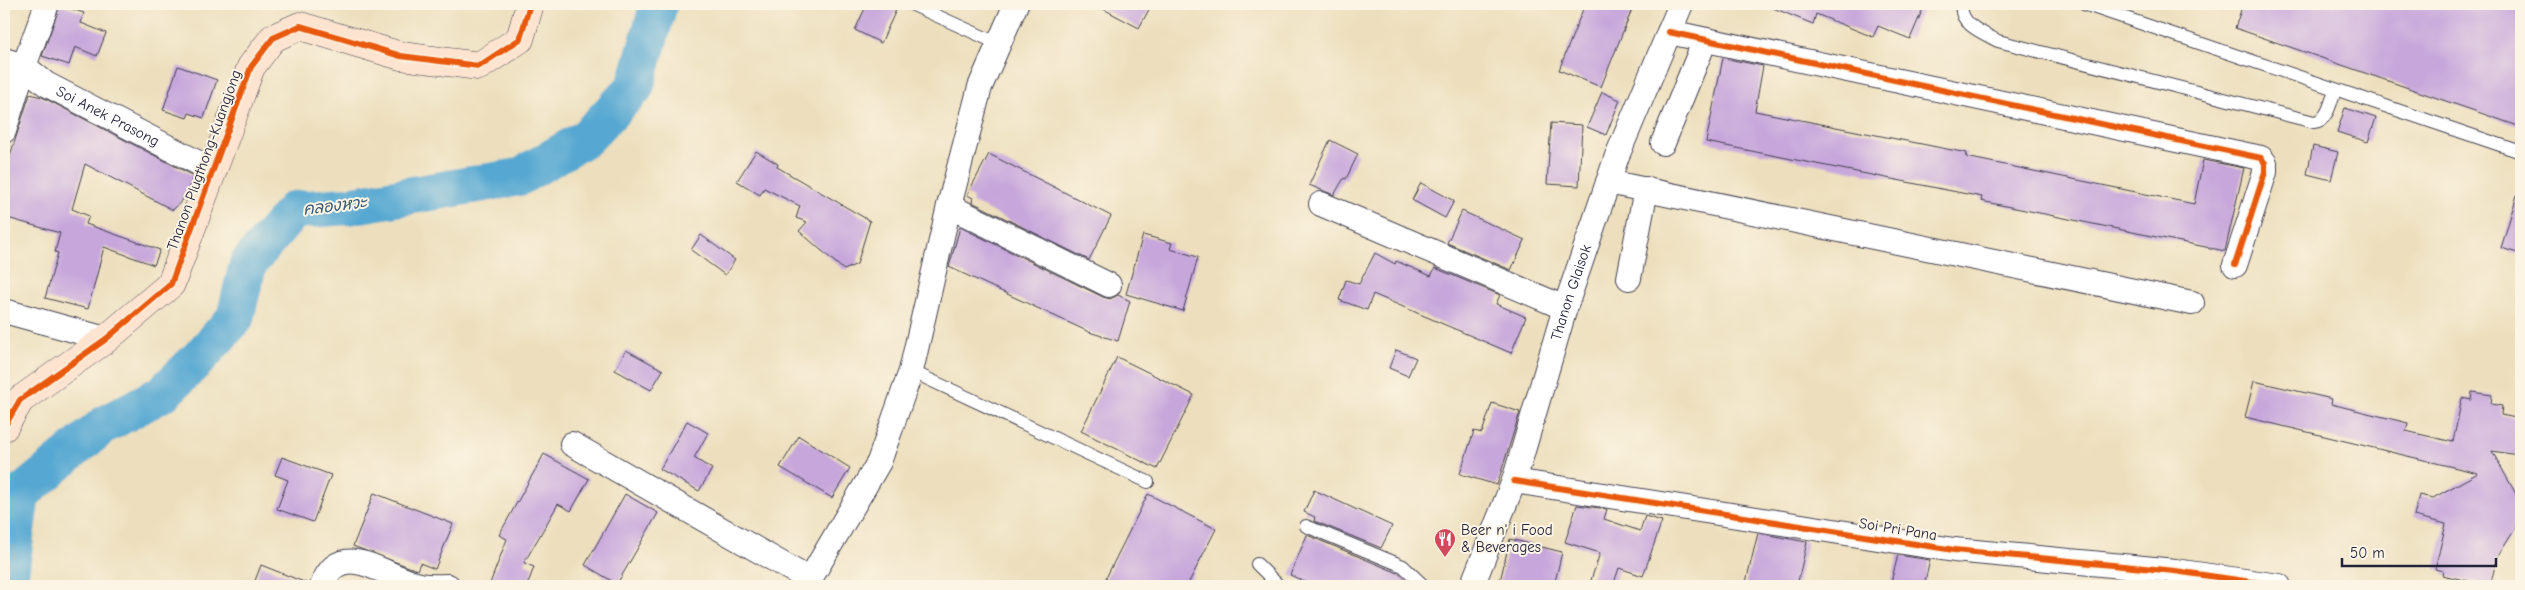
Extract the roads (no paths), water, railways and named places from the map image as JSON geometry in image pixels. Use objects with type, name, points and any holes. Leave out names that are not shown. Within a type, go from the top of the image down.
[{"type":"street","points":[[4,131],[14,63],[47,4]]},
{"type":"street","name":"Thanon Plugthong-Kuangjong","points":[[4,427],[20,400],[106,339],[171,284],[251,67],[273,38],[300,26],[401,56],[479,66],[520,39],[530,4]]},
{"type":"street","points":[[572,444],[808,583],[879,462],[911,371],[948,206],[980,87],[1016,4]]},
{"type":"street","name":"Thanon Glaisok","points":[[1472,586],[1514,481],[1565,308],[1608,182],[1681,4]]},
{"type":"street","points":[[1669,32],[2261,158],[2265,163],[2265,172],[2235,265]]},
{"type":"street","points":[[1663,143],[1705,40]]},
{"type":"street","name":"Soi Anek Prasong","points":[[14,63],[46,84],[214,171]]},
{"type":"street","points":[[1608,182],[2192,302]]},
{"type":"street","points":[[1629,278],[1646,189]]},
{"type":"street","points":[[1321,204],[1565,308]]},
{"type":"street","points":[[948,206],[1109,285]]},
{"type":"street","points":[[4,311],[106,339]]},
{"type":"street","name":"Soi Pri Pana","points":[[1514,481],[1954,550],[2175,571],[2280,586]]},
{"type":"street","points":[[322,586],[327,573],[337,563],[354,560],[421,586],[448,586]]},
{"type":"lane","points":[[911,4],[998,44]]},
{"type":"lane","points":[[1962,4],[1965,18],[1972,27],[1998,41],[2314,122],[2319,122],[2325,116],[2335,90]]},
{"type":"lane","points":[[2084,4],[2521,152]]},
{"type":"lane","points":[[911,371],[1148,482]]},
{"type":"lane","points":[[1306,526],[1403,566],[1424,586]]},
{"type":"lane","points":[[1257,564],[1278,586]]},
{"type":"waterway","name":"คลองหวะ","points":[[4,586],[10,574],[21,494],[104,425],[163,393],[198,359],[235,318],[248,264],[294,210],[348,206],[519,177],[586,138],[635,87],[659,4]]},
{"type":"place","name":"Beer n' i Food & Beverages","points":[[1445,558]]}]
